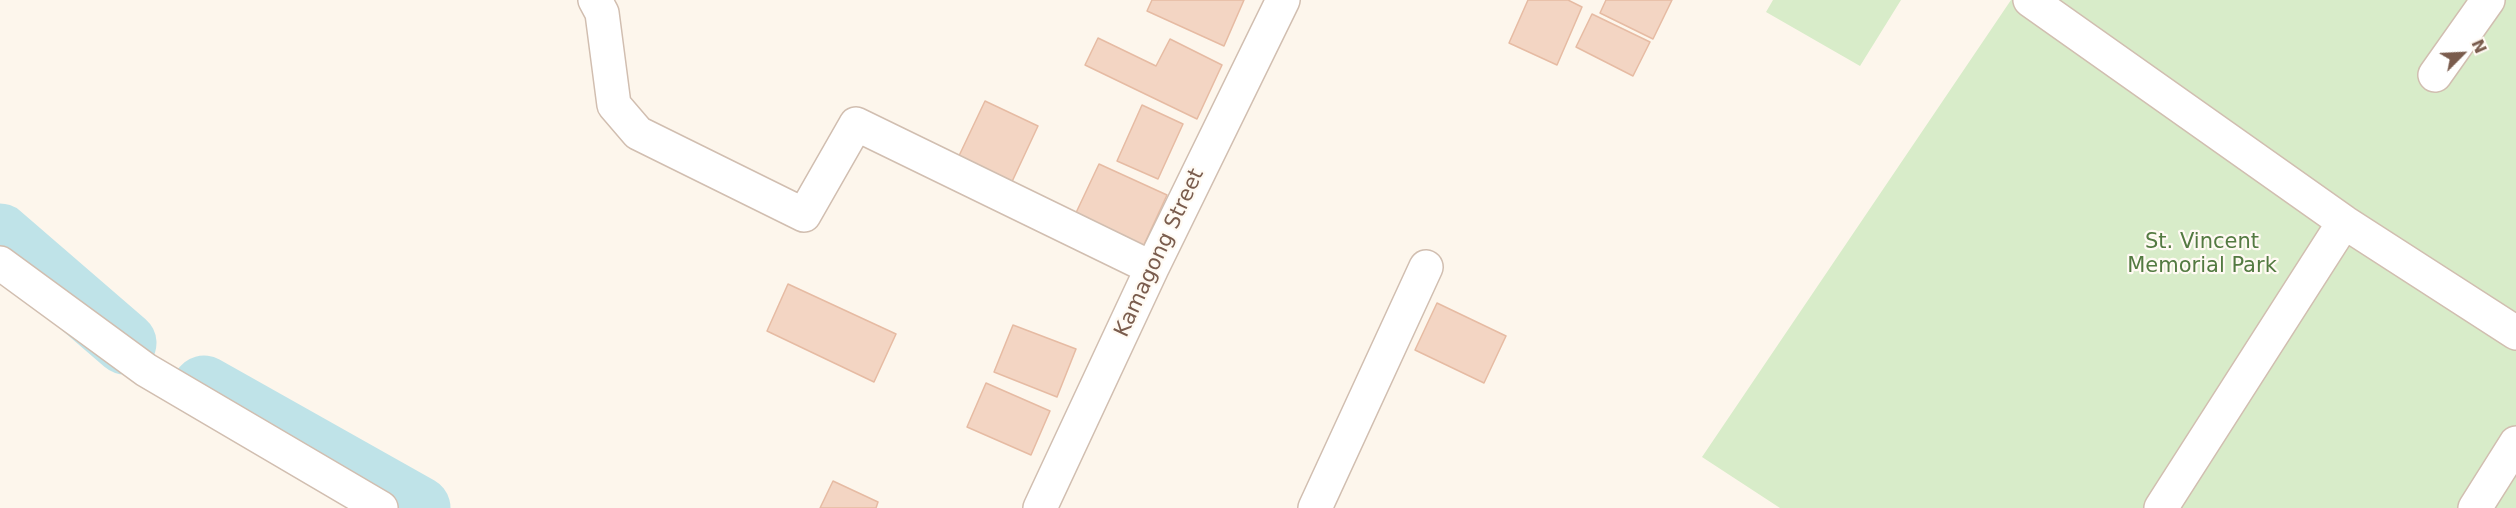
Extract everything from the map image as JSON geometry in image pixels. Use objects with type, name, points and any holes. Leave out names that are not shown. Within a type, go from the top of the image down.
[{"type":"street","points":[[595,0],[602,13],[614,105],[638,134],[804,215],[856,124],[1152,268]]},
{"type":"street","name":"Kamagong Street","points":[[1040,508],[1152,268],[1283,0]]},
{"type":"street","points":[[2030,0],[2344,222],[2516,333]]},
{"type":"street","points":[[2435,75],[2488,0]]},
{"type":"street","points":[[2161,508],[2344,222]]},
{"type":"street","points":[[0,263],[146,370],[381,508]]},
{"type":"street","points":[[1316,508],[1426,267]]},
{"type":"street","points":[[2475,508],[2516,443]]},
{"type":"green space","points":[[1773,0],[1901,0],[1860,66],[1766,12]]},
{"type":"green space","name":"St. Vincent Memorial Park","points":[[2011,0],[2516,0],[2516,508],[1780,508],[1702,457]]},
{"type":"building","points":[[1152,0],[1244,0],[1224,46],[1147,11]]},
{"type":"building","points":[[1528,0],[1568,0],[1582,7],[1557,65],[1509,43]]},
{"type":"building","points":[[1606,0],[1672,0],[1653,39],[1600,13]]},
{"type":"building","points":[[1592,14],[1650,42],[1633,76],[1576,47]]},
{"type":"building","points":[[1098,38],[1156,66],[1170,39],[1222,65],[1197,119],[1085,65]]},
{"type":"building","points":[[985,101],[1038,126],[1010,186],[957,160]]},
{"type":"building","points":[[1142,105],[1183,124],[1158,179],[1117,161]]},
{"type":"building","points":[[1099,164],[1167,195],[1142,249],[1074,217]]},
{"type":"building","points":[[788,284],[896,334],[874,382],[767,331]]},
{"type":"building","points":[[1437,303],[1506,336],[1484,383],[1415,350]]},
{"type":"building","points":[[1013,325],[1076,349],[1057,397],[994,372]]},
{"type":"building","points":[[986,383],[1050,411],[1031,455],[967,427]]},
{"type":"building","points":[[833,481],[878,502],[876,508],[820,508]]},
{"type":"waterway","points":[[0,235],[125,343]]},
{"type":"waterway","points":[[204,387],[419,508]]}]
